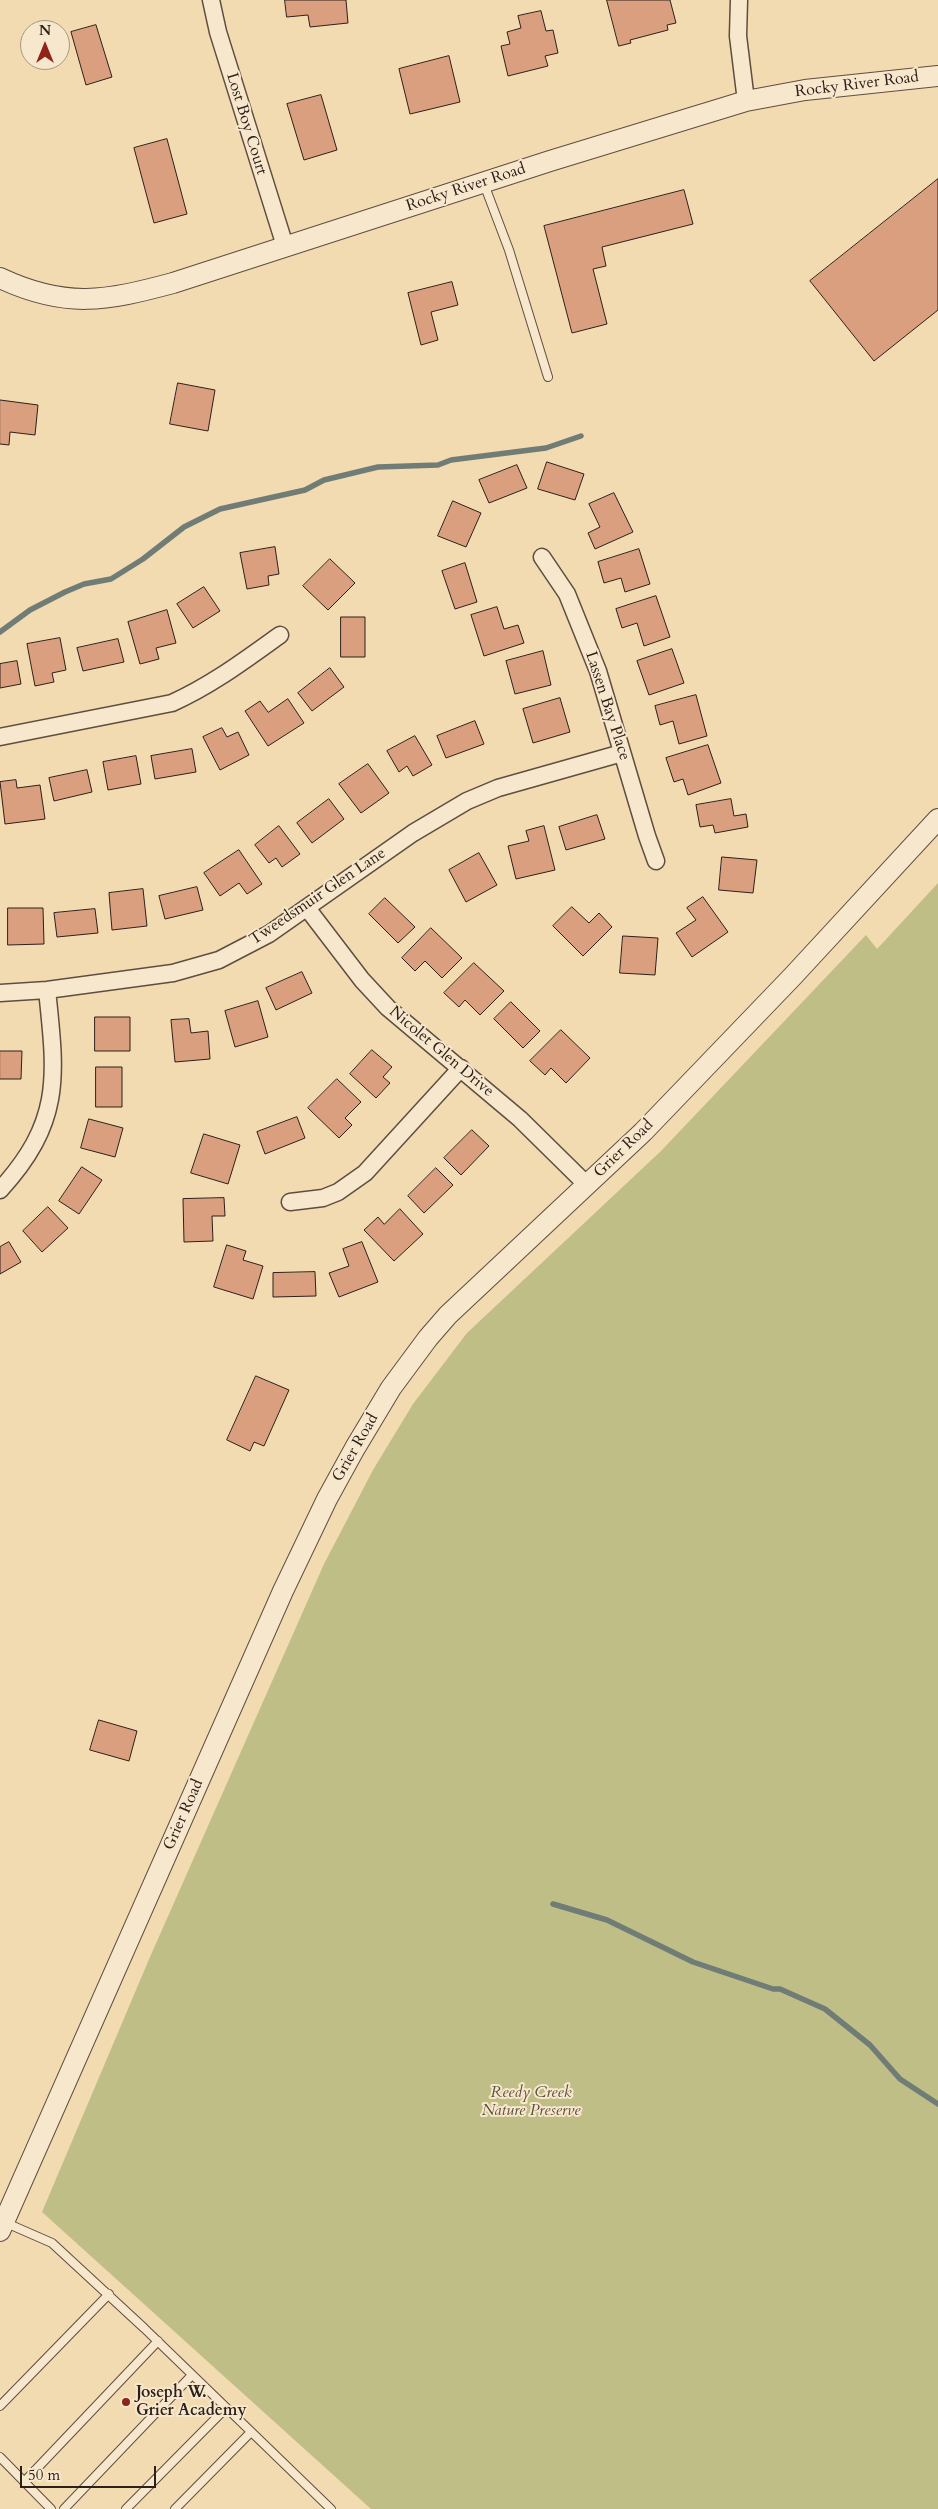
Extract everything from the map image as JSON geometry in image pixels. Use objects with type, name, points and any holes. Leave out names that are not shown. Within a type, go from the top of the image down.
[{"type":"street","name":"Lost Boy Court","points":[[211,0],[218,32],[285,246]]},
{"type":"street","points":[[738,0],[738,36],[746,101]]},
{"type":"street","name":"Rocky River Road","points":[[0,278],[48,296],[73,300],[123,297],[173,283],[483,182],[746,101],[806,90],[938,76]]},
{"type":"street","name":"Lassen Bay Place","points":[[542,557],[567,594],[598,671],[656,861]]},
{"type":"street","points":[[0,736],[172,703],[203,688],[280,635]]},
{"type":"street","name":"Tweedsmuir Glen Lane","points":[[0,993],[47,990],[173,973],[219,960],[269,934],[413,833],[467,801],[498,788],[622,753]]},
{"type":"street","name":"Grier Road","points":[[1,2225],[283,1591],[327,1499],[391,1388],[448,1315],[643,1132],[786,983],[938,819]]},
{"type":"street","name":"Nicolet Glen Drive","points":[[307,908],[362,980],[388,1008],[520,1119],[587,1185]]},
{"type":"street","points":[[0,1190],[17,1171],[35,1144],[50,1102],[54,1072],[47,990]]},
{"type":"street","points":[[290,1202],[323,1198],[338,1192],[365,1173],[461,1068]]},
{"type":"lane","points":[[483,182],[508,250],[548,377]]},
{"type":"lane","points":[[1,2225],[52,2243],[109,2294],[331,2509]]},
{"type":"lane","points":[[0,2406],[109,2294]]},
{"type":"lane","points":[[24,2482],[158,2341]]},
{"type":"lane","points":[[64,2509],[192,2375]]},
{"type":"lane","points":[[126,2509],[226,2408]]},
{"type":"lane","points":[[175,2509],[251,2432]]},
{"type":"lane","points":[[0,2457],[51,2509]]},
{"type":"green space","name":"Reedy Creek Nature Preserve","points":[[938,883],[938,2509],[371,2509],[42,2212],[150,1957],[324,1564],[373,1470],[413,1404],[467,1333],[661,1151],[866,935],[877,949]]},
{"type":"building","points":[[285,0],[346,0],[348,23],[310,27],[308,15],[287,17]]},
{"type":"building","points":[[607,0],[670,0],[676,23],[667,25],[668,30],[630,40],[631,43],[619,46]]},
{"type":"building","points":[[541,11],[546,31],[553,30],[558,53],[545,56],[548,66],[508,76],[501,46],[510,44],[507,32],[521,28],[518,16]]},
{"type":"building","points":[[96,25],[112,77],[86,85],[71,32]]},
{"type":"building","points":[[449,56],[460,102],[410,114],[399,69]]},
{"type":"building","points":[[321,95],[337,150],[304,160],[287,104]]},
{"type":"building","points":[[167,139],[187,214],[154,223],[134,148]]},
{"type":"building","points":[[938,179],[938,310],[874,361],[810,281]]},
{"type":"building","points":[[684,190],[693,224],[602,247],[606,266],[593,269],[607,324],[572,333],[544,226]]},
{"type":"building","points":[[452,282],[458,305],[431,312],[438,340],[421,345],[408,293]]},
{"type":"building","points":[[178,383],[215,390],[208,431],[170,424]]},
{"type":"building","points":[[0,400],[38,405],[35,435],[10,432],[9,445],[0,444]]},
{"type":"building","points":[[547,462],[584,474],[575,500],[538,489]]},
{"type":"building","points":[[517,465],[527,488],[489,503],[479,480]]},
{"type":"building","points":[[614,493],[633,532],[595,549],[588,533],[600,527],[589,504]]},
{"type":"building","points":[[453,501],[481,513],[466,547],[438,536]]},
{"type":"building","points":[[275,547],[279,574],[268,576],[269,585],[247,589],[240,553]]},
{"type":"building","points":[[639,549],[650,584],[625,592],[621,578],[604,583],[598,562]]},
{"type":"building","points":[[330,559],[355,583],[328,610],[303,586]]},
{"type":"building","points":[[465,563],[477,602],[455,609],[442,571]]},
{"type":"building","points":[[204,587],[220,611],[193,628],[177,604]]},
{"type":"building","points":[[656,596],[670,637],[644,646],[637,623],[622,628],[616,609]]},
{"type":"building","points":[[497,607],[504,629],[518,625],[524,643],[484,656],[471,615]]},
{"type":"building","points":[[167,610],[176,643],[156,648],[159,659],[140,664],[128,622]]},
{"type":"building","points":[[341,617],[365,617],[365,657],[341,657]]},
{"type":"building","points":[[60,638],[66,670],[52,673],[54,682],[35,686],[27,644]]},
{"type":"building","points":[[118,639],[124,662],[83,671],[77,648]]},
{"type":"building","points":[[672,649],[684,683],[649,695],[637,661]]},
{"type":"building","points":[[543,651],[551,685],[515,694],[506,661]]},
{"type":"building","points":[[17,661],[21,684],[0,688],[0,664]]},
{"type":"building","points":[[330,668],[344,687],[312,711],[298,693]]},
{"type":"building","points":[[696,695],[707,736],[679,744],[673,721],[660,725],[655,706]]},
{"type":"building","points":[[560,698],[570,732],[533,743],[523,709]]},
{"type":"building","points":[[288,699],[304,723],[268,746],[245,711],[260,701],[268,712]]},
{"type":"building","points":[[475,721],[484,744],[446,758],[437,736]]},
{"type":"building","points":[[222,728],[227,737],[238,732],[249,755],[220,770],[203,737]]},
{"type":"building","points":[[415,736],[432,765],[413,776],[407,766],[399,772],[387,751]]},
{"type":"building","points":[[708,745],[721,783],[688,795],[683,779],[674,782],[666,758]]},
{"type":"building","points":[[192,749],[196,772],[155,779],[151,756]]},
{"type":"building","points":[[136,756],[141,784],[108,790],[103,762]]},
{"type":"building","points":[[368,764],[389,793],[361,813],[339,784]]},
{"type":"building","points":[[87,770],[92,792],[54,801],[49,778]]},
{"type":"building","points":[[16,780],[17,788],[40,785],[45,819],[5,824],[0,782]]},
{"type":"building","points":[[329,799],[344,819],[312,843],[297,823]]},
{"type":"building","points":[[731,799],[734,816],[746,814],[748,827],[715,833],[713,825],[700,827],[696,805]]},
{"type":"building","points":[[597,815],[605,839],[566,850],[559,827]]},
{"type":"building","points":[[279,826],[300,854],[282,867],[276,858],[269,863],[255,845]]},
{"type":"building","points":[[544,826],[555,870],[516,879],[508,846],[529,841],[526,831]]},
{"type":"building","points":[[239,850],[262,884],[247,894],[239,883],[220,896],[204,873]]},
{"type":"building","points":[[479,853],[497,885],[466,902],[449,870]]},
{"type":"building","points":[[722,857],[757,860],[753,893],[719,890]]},
{"type":"building","points":[[197,887],[203,910],[165,919],[159,896]]},
{"type":"building","points":[[143,889],[147,926],[112,930],[109,893]]},
{"type":"building","points":[[703,897],[728,932],[692,957],[676,933],[696,920],[687,908]]},
{"type":"building","points":[[385,898],[415,927],[398,943],[369,914]]},
{"type":"building","points":[[572,907],[589,923],[599,913],[612,927],[583,956],[553,926]]},
{"type":"building","points":[[8,908],[43,908],[44,944],[8,945]]},
{"type":"building","points":[[95,909],[98,933],[57,937],[54,913]]},
{"type":"building","points":[[431,928],[462,958],[442,978],[425,961],[415,971],[402,958]]},
{"type":"building","points":[[623,936],[658,938],[655,975],[620,973]]},
{"type":"building","points":[[474,963],[504,991],[480,1015],[465,1000],[459,1007],[444,993]]},
{"type":"building","points":[[302,972],[312,993],[276,1010],[266,988]]},
{"type":"building","points":[[258,1001],[268,1037],[235,1047],[225,1011]]},
{"type":"building","points":[[511,1002],[540,1031],[523,1048],[494,1019]]},
{"type":"building","points":[[95,1017],[130,1017],[130,1051],[95,1051]]},
{"type":"building","points":[[189,1019],[191,1033],[208,1031],[210,1059],[175,1062],[171,1020]]},
{"type":"building","points":[[561,1030],[590,1058],[566,1083],[551,1068],[545,1075],[530,1061]]},
{"type":"building","points":[[372,1050],[392,1067],[383,1077],[390,1083],[376,1098],[350,1074]]},
{"type":"building","points":[[0,1051],[22,1051],[21,1079],[0,1079]]},
{"type":"building","points":[[96,1067],[122,1067],[122,1107],[96,1107]]},
{"type":"building","points":[[337,1079],[361,1102],[345,1118],[352,1125],[339,1138],[308,1108]]},
{"type":"building","points":[[297,1117],[305,1138],[265,1154],[257,1132]]},
{"type":"building","points":[[89,1119],[123,1128],[115,1157],[81,1148]]},
{"type":"building","points":[[472,1130],[489,1146],[461,1175],[444,1158]]},
{"type":"building","points":[[204,1134],[240,1145],[228,1184],[191,1173]]},
{"type":"building","points":[[82,1167],[102,1180],[79,1214],[59,1201]]},
{"type":"building","points":[[436,1168],[453,1185],[424,1213],[408,1196]]},
{"type":"building","points":[[224,1198],[225,1216],[212,1216],[213,1241],[184,1242],[183,1199]]},
{"type":"building","points":[[48,1207],[68,1228],[42,1252],[23,1231]]},
{"type":"building","points":[[400,1209],[423,1234],[394,1261],[364,1230],[378,1217],[384,1224]]},
{"type":"building","points":[[9,1242],[21,1262],[0,1274],[0,1247]]},
{"type":"building","points":[[362,1242],[378,1282],[339,1297],[329,1273],[349,1266],[343,1249]]},
{"type":"building","points":[[227,1245],[246,1251],[243,1260],[263,1266],[253,1299],[214,1287]]},
{"type":"building","points":[[315,1272],[316,1296],[273,1297],[273,1273]]},
{"type":"building","points":[[256,1376],[289,1390],[264,1446],[254,1442],[250,1451],[227,1440]]},
{"type":"building","points":[[99,1720],[137,1731],[129,1761],[90,1750]]},
{"type":"waterway","points":[[0,632],[30,610],[65,592],[84,584],[111,579],[143,559],[184,527],[220,509],[305,490],[324,480],[378,467],[438,465],[451,460],[546,448],[581,436]]},
{"type":"waterway","points":[[553,1904],[607,1920],[693,1962],[773,1989],[780,1989],[825,2009],[870,2045],[900,2079],[938,2104]]},
{"type":"place","name":"Joseph W. Grier Academy","points":[[126,2402]]}]
